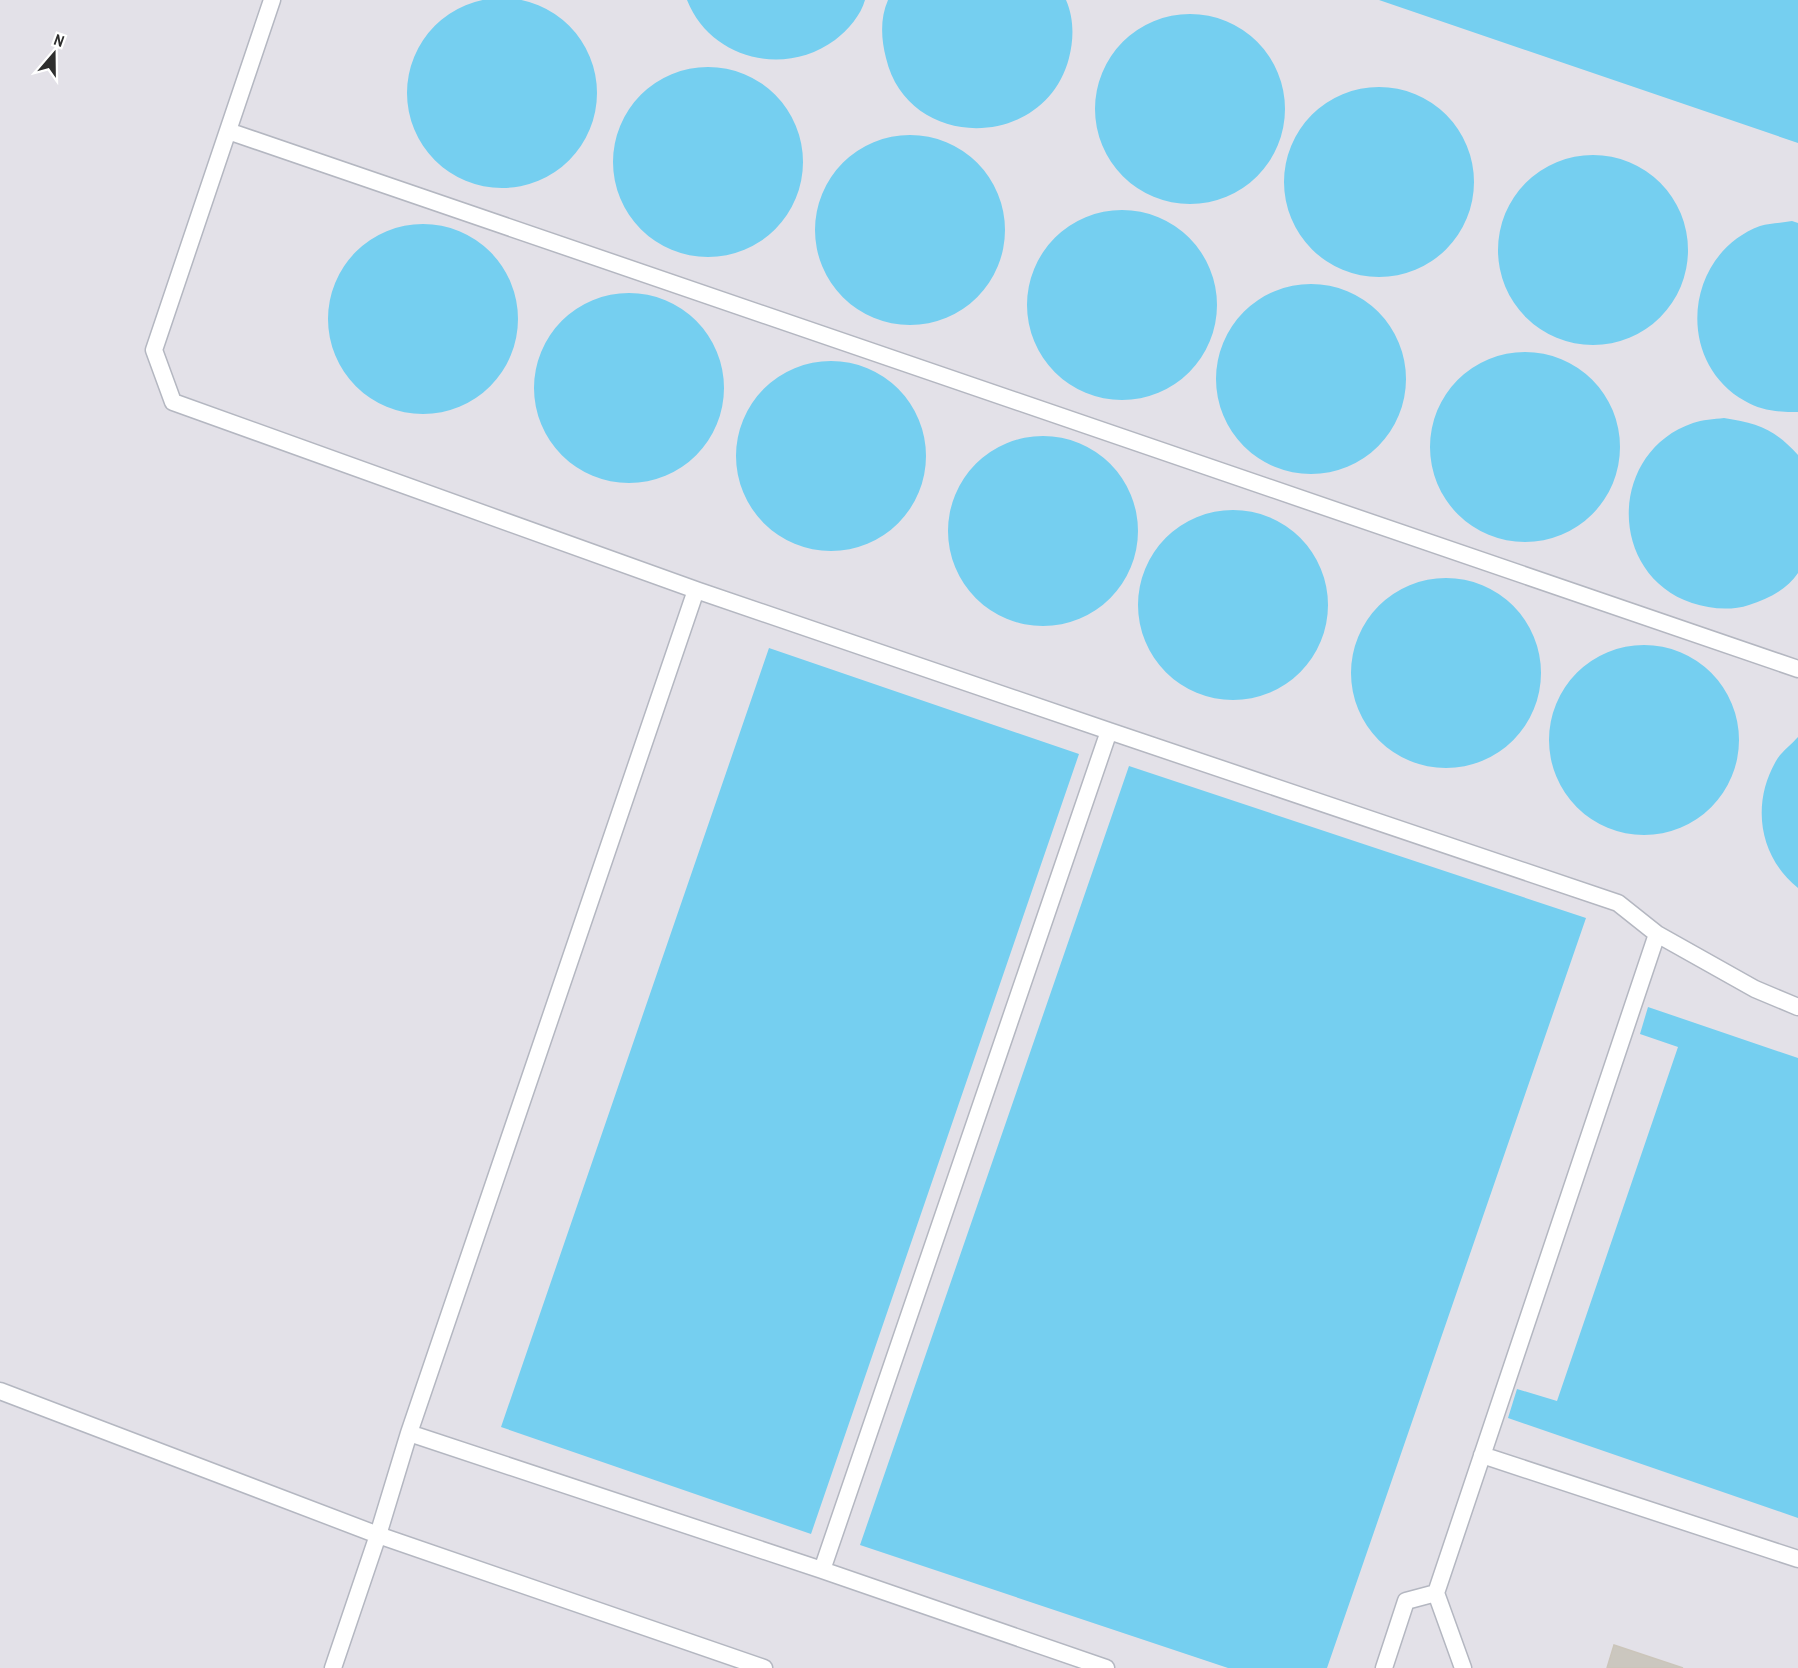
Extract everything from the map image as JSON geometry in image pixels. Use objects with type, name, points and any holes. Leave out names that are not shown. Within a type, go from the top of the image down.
[{"type":"lane","points":[[272,0],[154,350],[173,402],[696,591],[1618,903],[1656,934],[1755,989],[1798,1007]]},
{"type":"lane","points":[[228,131],[1798,669]]},
{"type":"lane","points":[[333,1668],[378,1535],[409,1433],[696,591]]},
{"type":"lane","points":[[822,1570],[1109,731]]},
{"type":"lane","points":[[1463,1668],[1436,1593],[1656,934]]},
{"type":"lane","points":[[0,1391],[378,1535],[764,1668]]},
{"type":"lane","points":[[409,1433],[822,1570],[1106,1668]]},
{"type":"lane","points":[[1482,1455],[1798,1559]]},
{"type":"lane","points":[[1384,1668],[1406,1601],[1436,1593]]},
{"type":"shaded area","points":[[0,0],[1798,0],[1798,1668],[0,1668]]},
{"type":"water","points":[[493,-2],[511,-2],[547,9],[562,19],[576,33],[593,65],[597,93],[593,121],[586,138],[576,153],[562,167],[530,184],[511,188],[493,188],[457,177],[442,167],[428,153],[411,121],[407,102],[407,84],[418,48],[428,33],[442,19],[474,2]]},
{"type":"water","points":[[687,0],[865,0],[853,22],[835,40],[815,51],[794,58],[773,59],[751,56],[731,49],[713,37],[698,20]]},
{"type":"water","points":[[888,0],[1066,0],[1071,14],[1072,29],[1069,58],[1055,89],[1033,110],[1006,124],[977,128],[947,124],[920,111],[899,89],[886,58],[883,43],[882,29]]},
{"type":"water","points":[[1379,0],[1798,0],[1798,143]]},
{"type":"water","points":[[1181,14],[1199,14],[1235,25],[1250,35],[1264,49],[1281,81],[1285,109],[1281,137],[1274,154],[1264,169],[1250,183],[1218,200],[1199,204],[1181,204],[1145,193],[1130,183],[1116,169],[1099,137],[1095,118],[1095,100],[1106,64],[1116,49],[1130,35],[1162,18]]},
{"type":"water","points":[[699,67],[717,67],[753,78],[768,88],[782,102],[799,134],[803,162],[799,190],[792,207],[782,222],[768,236],[736,253],[717,257],[699,257],[663,246],[648,236],[634,222],[617,190],[613,171],[613,153],[624,117],[634,102],[648,88],[680,71]]},
{"type":"water","points":[[1370,87],[1388,87],[1424,98],[1439,108],[1453,122],[1470,154],[1474,182],[1470,210],[1463,227],[1453,242],[1439,256],[1407,273],[1388,277],[1370,277],[1334,266],[1319,256],[1305,242],[1288,210],[1284,191],[1284,173],[1295,137],[1305,122],[1319,108],[1351,91]]},
{"type":"water","points":[[901,135],[919,135],[955,146],[970,156],[984,170],[1001,202],[1005,230],[1001,258],[994,275],[984,290],[970,304],[938,321],[919,325],[901,325],[865,314],[850,304],[836,290],[819,258],[815,239],[815,221],[826,185],[836,170],[850,156],[882,139]]},
{"type":"water","points":[[1584,155],[1602,155],[1638,166],[1653,176],[1667,190],[1684,222],[1688,250],[1684,278],[1677,295],[1667,310],[1653,324],[1621,341],[1602,345],[1584,345],[1548,334],[1533,324],[1519,310],[1502,278],[1498,259],[1498,241],[1509,205],[1519,190],[1533,176],[1565,159]]},
{"type":"water","points":[[1113,210],[1131,210],[1167,221],[1182,231],[1196,245],[1213,277],[1217,305],[1213,333],[1206,350],[1196,365],[1182,379],[1150,396],[1131,400],[1113,400],[1077,389],[1062,379],[1048,365],[1031,333],[1027,314],[1027,296],[1038,260],[1048,245],[1062,231],[1094,214]]},
{"type":"water","points":[[1792,221],[1798,223],[1798,412],[1757,407],[1745,401],[1722,383],[1707,361],[1699,335],[1698,309],[1704,283],[1716,260],[1735,240],[1760,226]]},
{"type":"water","points":[[414,224],[432,224],[468,235],[483,245],[497,259],[514,291],[518,319],[514,347],[507,364],[497,379],[483,393],[451,410],[432,414],[414,414],[378,403],[363,393],[349,379],[332,347],[328,328],[328,310],[339,274],[349,259],[363,245],[395,228]]},
{"type":"water","points":[[1302,284],[1320,284],[1356,295],[1371,305],[1385,319],[1402,351],[1406,379],[1402,407],[1395,424],[1385,439],[1371,453],[1339,470],[1320,474],[1302,474],[1266,463],[1251,453],[1237,439],[1220,407],[1216,388],[1216,370],[1227,334],[1237,319],[1251,305],[1283,288]]},
{"type":"water","points":[[620,293],[638,293],[674,304],[689,314],[703,328],[720,360],[724,388],[720,416],[713,433],[703,448],[689,462],[657,479],[638,483],[620,483],[584,472],[569,462],[555,448],[538,416],[534,397],[534,379],[545,343],[555,328],[569,314],[601,297]]},
{"type":"water","points":[[1516,352],[1534,352],[1570,363],[1585,373],[1599,387],[1616,419],[1620,447],[1616,475],[1609,492],[1599,507],[1585,521],[1553,538],[1534,542],[1516,542],[1480,531],[1465,521],[1451,507],[1434,475],[1430,456],[1430,438],[1441,402],[1451,387],[1465,373],[1497,356]]},
{"type":"water","points":[[822,361],[840,361],[876,372],[891,382],[905,396],[922,428],[926,456],[922,484],[915,501],[905,516],[891,530],[859,547],[840,551],[822,551],[786,540],[771,530],[757,516],[740,484],[736,465],[736,447],[747,411],[757,396],[771,382],[803,365]]},
{"type":"water","points":[[1724,418],[1756,425],[1773,433],[1798,455],[1798,573],[1788,584],[1770,597],[1742,607],[1728,609],[1692,603],[1664,588],[1644,567],[1633,541],[1629,513],[1633,485],[1645,459],[1665,438],[1693,423]]},
{"type":"water","points":[[1034,436],[1052,436],[1088,447],[1103,457],[1117,471],[1134,503],[1138,531],[1134,559],[1127,576],[1117,591],[1103,605],[1071,622],[1052,626],[1034,626],[998,615],[983,605],[969,591],[952,559],[948,540],[948,522],[959,486],[969,471],[983,457],[1015,440]]},
{"type":"water","points":[[1224,510],[1242,510],[1278,521],[1293,531],[1307,545],[1324,577],[1328,605],[1324,633],[1317,650],[1307,665],[1293,679],[1261,696],[1242,700],[1224,700],[1188,689],[1173,679],[1159,665],[1142,633],[1138,614],[1138,596],[1149,560],[1159,545],[1173,531],[1205,514]]},
{"type":"water","points":[[1437,578],[1455,578],[1491,589],[1506,599],[1520,613],[1537,645],[1541,673],[1537,701],[1530,718],[1520,733],[1506,747],[1474,764],[1455,768],[1437,768],[1401,757],[1386,747],[1372,733],[1355,701],[1351,682],[1351,664],[1362,628],[1372,613],[1386,599],[1418,582]]},
{"type":"water","points":[[1635,645],[1653,645],[1689,656],[1704,666],[1718,680],[1735,712],[1739,740],[1735,768],[1728,785],[1718,800],[1704,814],[1672,831],[1653,835],[1635,835],[1599,824],[1584,814],[1570,800],[1553,768],[1549,749],[1549,731],[1560,695],[1570,680],[1584,666],[1616,649]]},
{"type":"water","points":[[769,648],[1079,754],[811,1534],[501,1427]]},
{"type":"water","points":[[1798,737],[1798,888],[1785,875],[1767,846],[1762,812],[1763,795],[1776,761]]},
{"type":"water","points":[[1129,766],[1586,918],[1327,1668],[1228,1668],[860,1545]]},
{"type":"water","points":[[1648,1007],[1798,1058],[1798,1518],[1508,1418],[1517,1389],[1557,1401],[1678,1047],[1640,1034]]},
{"type":"building","points":[[1614,1645],[1683,1668],[1607,1668]]}]
